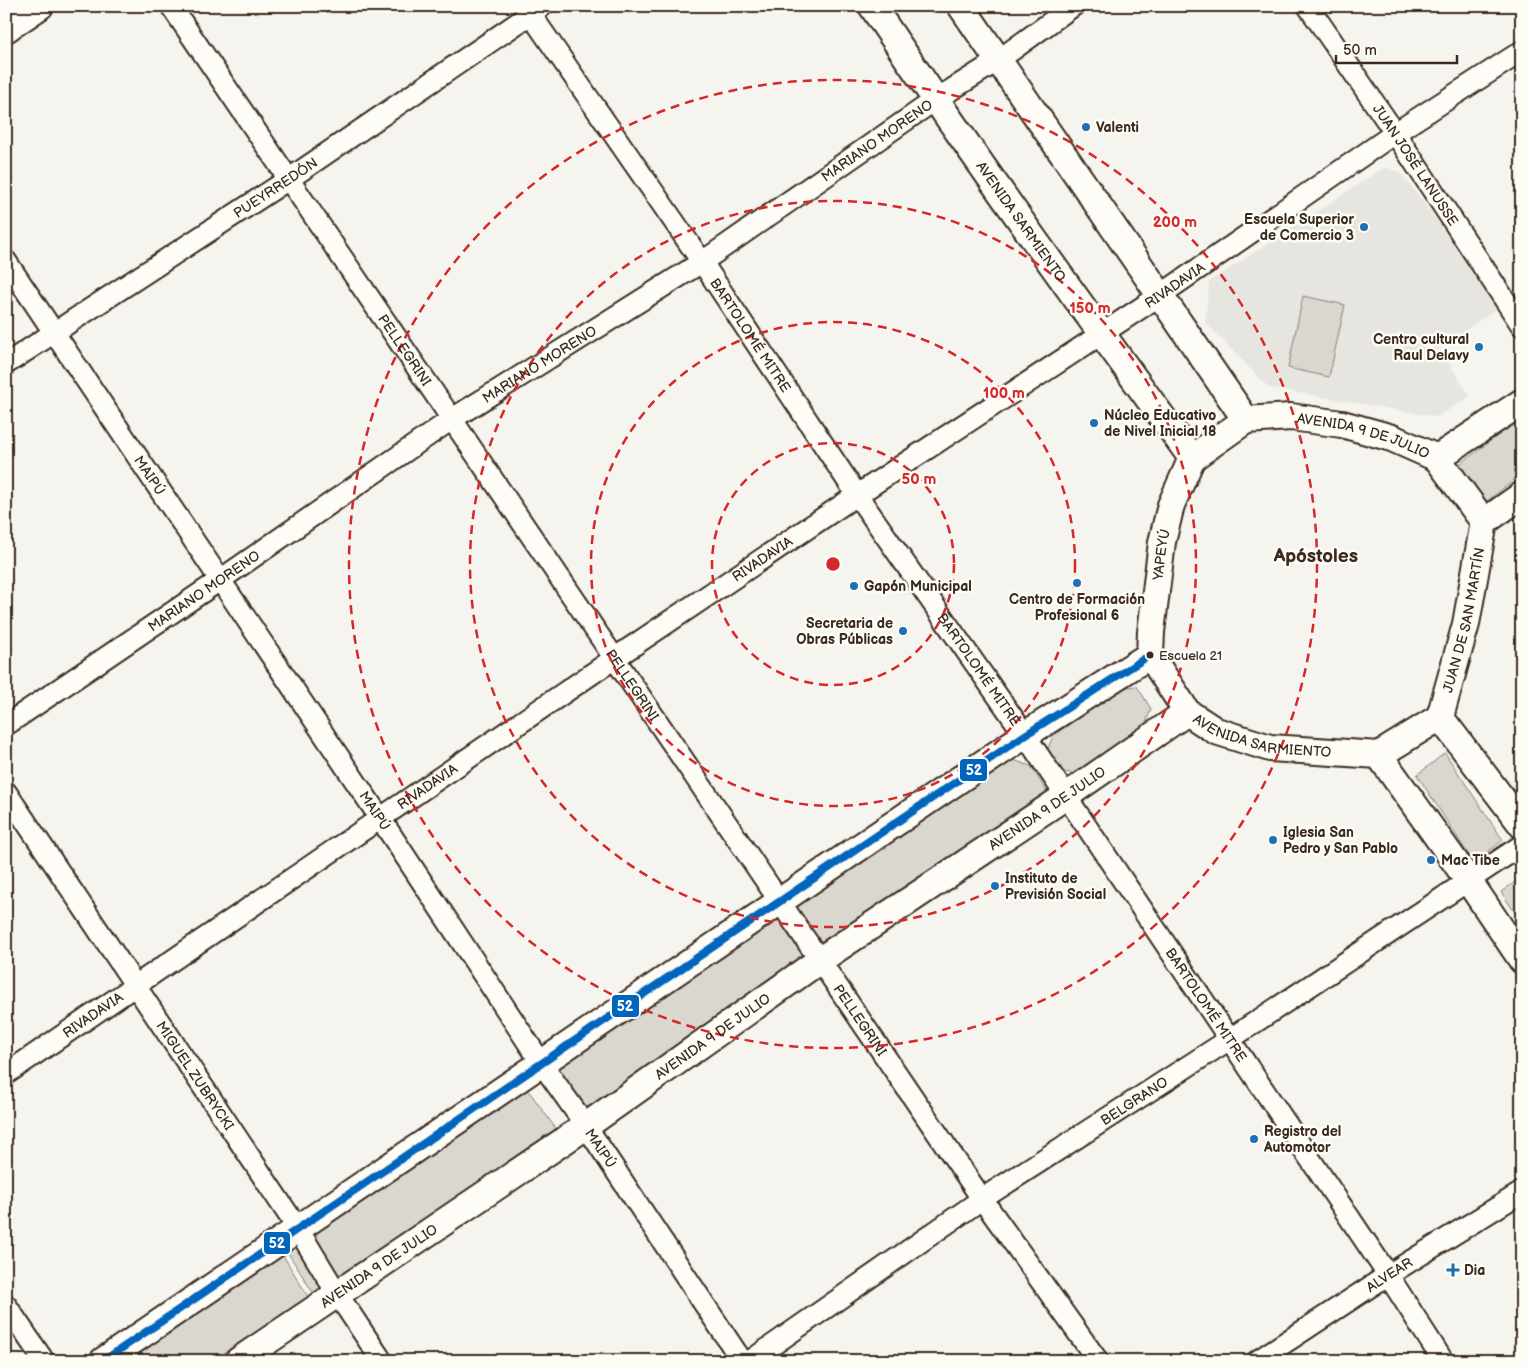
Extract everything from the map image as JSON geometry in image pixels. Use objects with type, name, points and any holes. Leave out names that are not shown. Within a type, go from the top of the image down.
[{"type":"main road","points":[[6,28],[40,6]]},
{"type":"main road","name":"AVENIDA SARMIENTO","points":[[872,6],[1100,333],[1192,458]]},
{"type":"main road","points":[[961,6],[997,61],[1246,420],[1192,458]]},
{"type":"main road","name":"AVENIDA 9 DE JULIO","points":[[1246,420],[1291,417],[1342,424],[1392,438],[1437,458],[1522,402]]},
{"type":"main road","name":"YAPEYÚ","points":[[1150,655],[1162,542],[1171,505],[1192,458]]},
{"type":"main road","points":[[1437,458],[1484,522],[1522,495]]},
{"type":"main road","name":"JUAN DE SAN MARTÍN","points":[[1440,717],[1466,624],[1484,522]]},
{"type":"main road","points":[[103,1361],[1025,735],[1150,655]]},
{"type":"main road","name":"AVENIDA SARMIENTO","points":[[1150,655],[1186,712],[1216,731],[1270,748],[1379,755]]},
{"type":"main road","name":"AVENIDA 9 DE JULIO","points":[[238,1361],[586,1126],[820,960],[1066,796],[1186,712]]},
{"type":"main road","points":[[1522,825],[1440,717],[1379,755],[1522,960]]},
{"type":"street","name":"PELLEGRINI","points":[[171,6],[982,1199],[1098,1361]]},
{"type":"street","name":"MARIANO MORENO","points":[[6,725],[220,580],[452,419],[702,262],[936,100],[997,61],[1073,6]]},
{"type":"street","name":"JUAN JOSÉ LANUSSE","points":[[1308,6],[1522,326]]},
{"type":"street","name":"PUEYRREDÓN","points":[[6,364],[289,179],[533,9]]},
{"type":"street","name":"BARTOLOMÉ MITRE","points":[[533,9],[858,495],[1025,735],[1230,1039],[1444,1361]]},
{"type":"street","name":"RIVADAVIA","points":[[6,1074],[615,658],[1100,333],[1159,296],[1395,134],[1522,51]]},
{"type":"street","name":"MAIPÚ","points":[[6,262],[742,1361]]},
{"type":"street","name":"MIGUEL ZUBRYCKI","points":[[6,792],[298,1229],[338,1295],[382,1361]]},
{"type":"street","name":"BELGRANO","points":[[750,1361],[982,1199],[1230,1039],[1522,845]]},
{"type":"street","name":"ALVEAR","points":[[1257,1361],[1388,1275],[1522,1192]]},
{"type":"street","points":[[6,1305],[44,1361]]},
{"type":"shaded area","points":[[1385,167],[1400,172],[1502,305],[1439,348],[1470,396],[1437,417],[1269,388],[1205,322],[1209,282]]},
{"type":"shaded area","points":[[1303,296],[1345,305],[1329,377],[1288,368]]},
{"type":"shaded area","points":[[1522,417],[1522,474],[1483,504],[1457,466]]},
{"type":"shaded area","points":[[1137,686],[1151,709],[1145,725],[1076,774],[1059,771],[1047,751],[1053,736],[1120,688]]},
{"type":"shaded area","points":[[1445,753],[1503,840],[1474,863],[1417,775]]},
{"type":"shaded area","points":[[1013,760],[1031,766],[1049,795],[825,957],[791,907]]},
{"type":"shaded area","points":[[1522,877],[1522,923],[1501,892]]},
{"type":"shaded area","points":[[783,914],[816,964],[590,1120],[551,1065]]},
{"type":"shaded area","points":[[521,1080],[561,1136],[317,1299],[278,1237]]},
{"type":"shaded area","points":[[273,1239],[312,1303],[225,1361],[94,1361]]},
{"type":"transit line","name":"52","points":[[103,1361],[1025,735],[1150,655]]},
{"type":"place","name":"Valenti","points":[[1086,127]]},
{"type":"place","name":"Escuela Superior de Comercio 3","points":[[1364,227]]},
{"type":"place","name":"Centro cultural Raul Delavy","points":[[1479,347]]},
{"type":"place","name":"Núcleo Educativo de Nivel Inicial 18","points":[[1094,423]]},
{"type":"place","name":"Centro de Formación Profesional 6","points":[[1077,583]]},
{"type":"place","name":"Gapón Municipal","points":[[854,586]]},
{"type":"place","name":"Secretaria de Obras Públicas","points":[[903,631]]},
{"type":"place","name":"Escuela 21","points":[[1150,655]]},
{"type":"place","name":"Iglesia San Pedro y San Pablo","points":[[1273,840]]},
{"type":"place","name":"Mac Tibe","points":[[1431,860]]},
{"type":"place","name":"Instituto de Previsión Social","points":[[995,886]]},
{"type":"place","name":"Registro del Automotor","points":[[1254,1139]]},
{"type":"place","name":"Dia","points":[[1453,1270]]},
{"type":"district","name":"Apóstoles","points":[[1316,555]]}]
